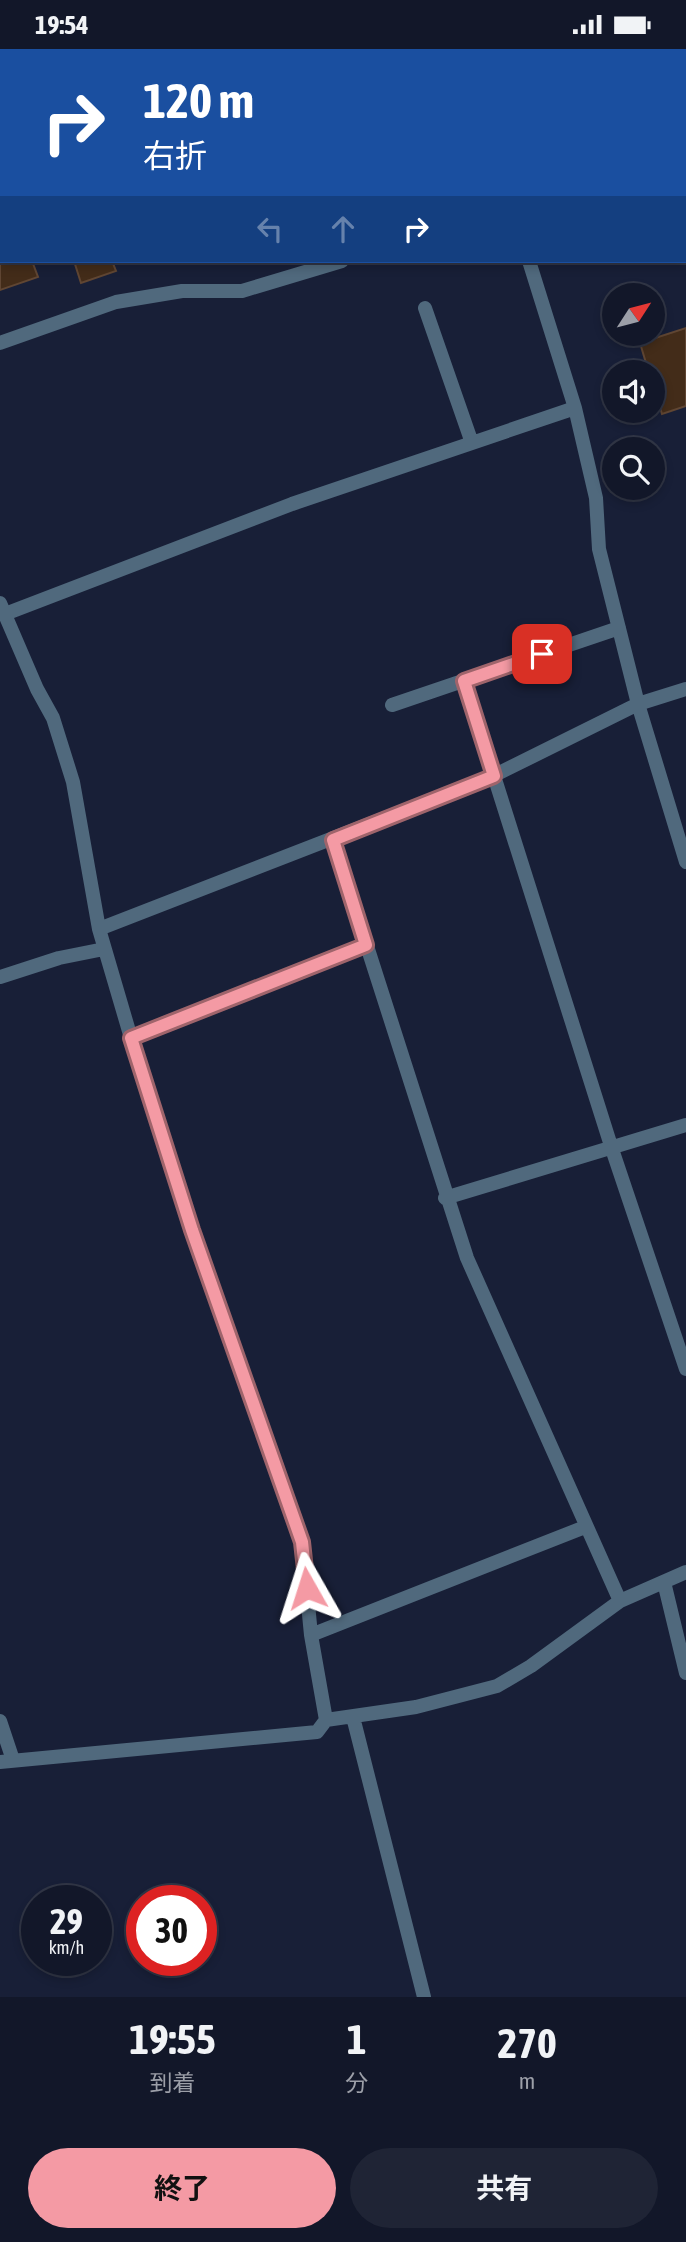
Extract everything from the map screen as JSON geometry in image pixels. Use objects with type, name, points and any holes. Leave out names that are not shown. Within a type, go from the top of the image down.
[{"type":"street","points":[[0,342],[116,302],[182,291],[242,291],[335,263]]},
{"type":"street","points":[[529,263],[575,408],[596,498],[599,549],[638,704],[686,862]]},
{"type":"street","points":[[425,307],[472,443]]},
{"type":"street","points":[[326,1720],[311,1635],[302,1542],[196,1242],[104,949],[72,782],[53,718],[37,689],[2,609],[292,504],[575,408]]},
{"type":"street","points":[[392,705],[620,628]]},
{"type":"street","points":[[464,681],[612,1149],[686,1369]]},
{"type":"street","points":[[99,929],[494,776],[638,704],[686,689]]},
{"type":"street","points":[[333,840],[445,1198],[467,1258],[620,1601]]},
{"type":"street","points":[[131,1038],[366,945]]},
{"type":"street","points":[[0,978],[59,958],[104,949]]},
{"type":"street","points":[[445,1198],[686,1125]]},
{"type":"street","points":[[311,1635],[585,1527]]},
{"type":"street","points":[[0,1721],[7,1761],[317,1732],[326,1720],[416,1707],[497,1686],[531,1666],[620,1601],[686,1571]]},
{"type":"street","points":[[664,1582],[686,1673]]},
{"type":"street","points":[[353,1717],[424,1997]]},
{"type":"building","points":[[0,263],[33,263],[38,277],[0,290]]},
{"type":"building","points":[[75,263],[113,263],[116,271],[81,283]]},
{"type":"building","points":[[686,328],[686,406],[665,413],[665,360],[645,360],[641,347],[665,347],[665,335]]},
{"type":"route","points":[[307,1588],[302,1542],[212,1289],[131,1038],[366,945],[333,840],[494,776],[464,681],[542,654]]}]
